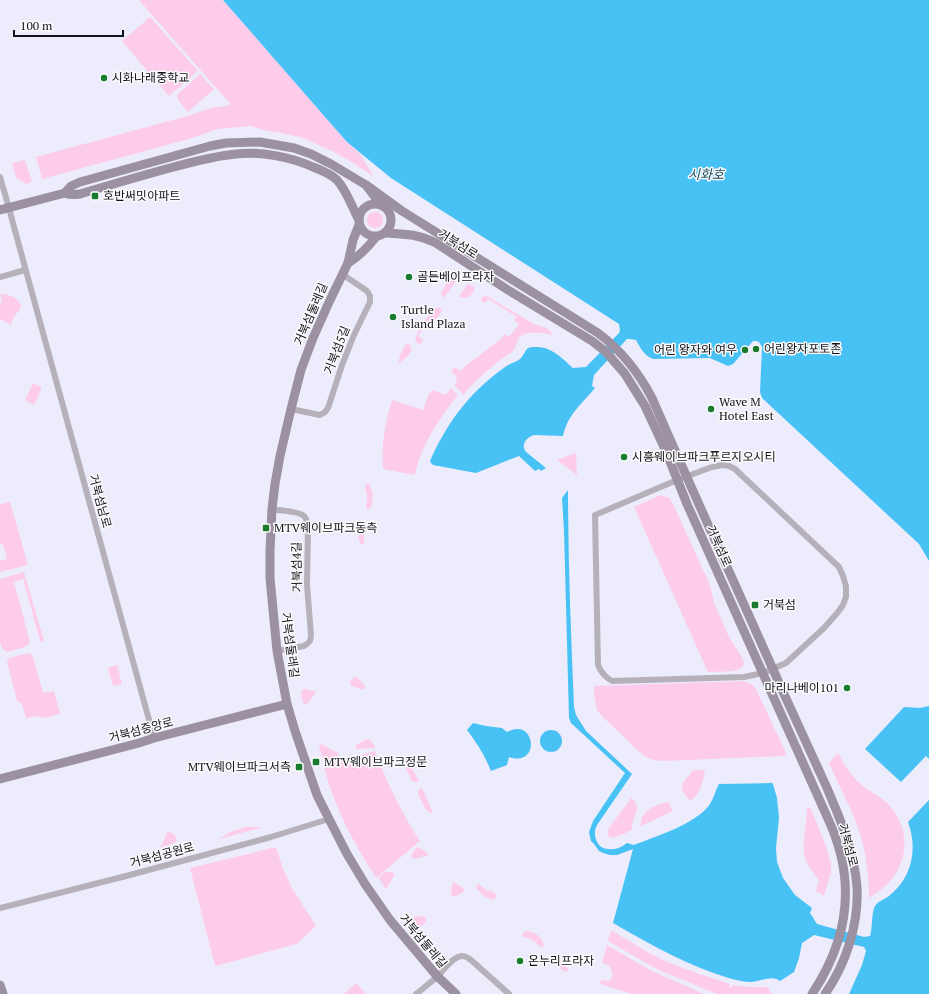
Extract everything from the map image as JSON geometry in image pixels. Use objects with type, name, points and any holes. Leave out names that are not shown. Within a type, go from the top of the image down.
[{"type":"street","points":[[65,193],[71,186],[86,180],[210,146],[226,143],[260,142],[294,148],[311,154],[331,164],[402,211],[598,333],[625,356],[645,384],[652,398],[840,818],[849,844],[857,887],[857,906],[851,938],[846,954],[837,974],[825,994]]},
{"type":"street","points":[[0,210],[65,193],[69,195],[80,194],[213,157],[237,153],[261,154],[304,163],[336,179],[344,189],[362,230],[370,236],[382,236],[390,228],[391,217],[389,212],[366,186]]},
{"type":"street","name":"거북섬남로","points":[[0,177],[154,738]]},
{"type":"street","points":[[348,263],[360,215],[366,207],[376,204],[402,211]]},
{"type":"street","points":[[353,208],[353,240]]},
{"type":"street","name":"거북섬로","points":[[386,233],[414,235],[436,243],[508,290],[592,341],[606,352],[617,364],[645,406],[829,821],[842,858],[846,889],[844,921],[835,952],[812,994]]},
{"type":"street","points":[[369,246],[385,238],[400,234]]},
{"type":"street","points":[[348,263],[369,246],[376,237]]},
{"type":"street","name":"거북섬둘레길","points":[[348,263],[313,338],[301,370],[280,456],[272,510],[270,550],[270,578],[277,651],[287,704],[295,731],[317,795],[329,819],[365,884],[397,930],[437,976],[456,994]]},
{"type":"street","points":[[0,277],[25,270]]},
{"type":"street","name":"거북섬5길","points":[[291,409],[320,415],[328,408],[342,365],[370,302],[370,296],[367,291],[342,274]]},
{"type":"street","points":[[722,465],[735,469],[839,567],[846,586],[846,597],[843,605],[824,628],[786,663],[763,673],[744,677],[612,681],[600,672],[598,665],[595,515],[687,476],[722,465]]},
{"type":"street","name":"거북섬4길","points":[[272,510],[298,513],[304,516],[307,520],[308,526],[308,585],[311,640],[304,646],[277,651]]},
{"type":"street","name":"거북섬중앙로","points":[[0,779],[139,744],[154,738],[287,704]]},
{"type":"street","name":"거북섬공원로","points":[[0,908],[271,837],[329,819]]},
{"type":"street","points":[[416,994],[445,967],[462,956],[466,956],[509,994]]},
{"type":"street","points":[[0,985],[2,994]]},
{"type":"shaded area","points":[[139,0],[223,0],[347,142],[360,154],[374,177],[332,151],[303,138],[267,131],[251,126],[218,129],[189,139],[42,179],[36,157],[191,115],[211,108],[231,105]]},
{"type":"shaded area","points":[[150,17],[198,71],[169,96],[122,41]]},
{"type":"shaded area","points":[[200,74],[214,89],[188,112],[178,100],[177,95]]},
{"type":"shaded area","points":[[25,160],[32,182],[26,184],[16,178],[12,163]]},
{"type":"shaded area","points":[[375,212],[382,217],[383,220],[378,227],[375,228],[368,223],[367,220],[372,213]]},
{"type":"shaded area","points":[[451,271],[459,277],[443,298],[441,294],[446,284],[447,276]]},
{"type":"shaded area","points":[[468,283],[475,288],[473,293],[467,298],[459,296]]},
{"type":"shaded area","points":[[4,294],[16,299],[21,306],[12,321],[12,325],[0,319],[0,305],[2,301],[0,295]]},
{"type":"shaded area","points":[[485,295],[534,324],[547,328],[554,336],[542,333],[524,334],[518,339],[516,347],[511,353],[480,377],[463,395],[454,385],[457,380],[456,376],[451,371],[454,367],[461,371],[505,334],[509,337],[519,324],[514,320],[517,316],[488,299],[485,303],[481,301]]},
{"type":"shaded area","points":[[435,308],[441,308],[442,311],[433,324],[428,321],[418,336],[423,339],[420,344],[417,343],[415,339],[419,330]]},
{"type":"shaded area","points":[[406,344],[409,344],[411,350],[407,357],[399,363],[402,350]]},
{"type":"shaded area","points":[[33,383],[42,388],[34,405],[25,400]]},
{"type":"shaded area","points":[[451,388],[458,395],[444,413],[426,443],[415,475],[383,469],[384,434],[392,400],[423,410],[429,393],[433,390],[446,395]]},
{"type":"shaded area","points":[[576,453],[577,475],[557,460]]},
{"type":"shaded area","points":[[366,483],[370,485],[373,500],[370,509],[366,508]]},
{"type":"shaded area","points":[[661,495],[669,498],[674,506],[710,585],[714,603],[728,635],[744,661],[743,666],[740,669],[727,672],[708,672],[634,507]]},
{"type":"shaded area","points":[[10,502],[28,565],[0,572],[0,561],[7,559],[3,544],[0,544],[0,537],[3,536],[0,535],[0,504]]},
{"type":"shaded area","points":[[366,524],[369,527],[364,535],[364,543],[361,545],[359,533],[361,528]]},
{"type":"shaded area","points":[[24,572],[44,641],[42,642],[40,640],[23,579],[14,582],[30,642],[23,647],[7,652],[2,648],[0,642],[0,579]]},
{"type":"shaded area","points":[[28,653],[33,657],[43,693],[54,691],[60,714],[43,718],[37,716],[26,718],[22,704],[17,701],[7,662],[9,658]]},
{"type":"shaded area","points":[[117,665],[122,684],[113,686],[108,668]]},
{"type":"shaded area","points":[[354,677],[357,677],[365,686],[364,689],[351,686],[350,682]]},
{"type":"shaded area","points":[[744,681],[753,685],[756,689],[786,753],[785,756],[663,761],[654,760],[646,757],[636,749],[603,717],[597,710],[594,694],[594,686]]},
{"type":"shaded area","points":[[304,689],[314,691],[316,693],[306,705],[303,703],[301,693]]},
{"type":"shaded area","points":[[367,739],[370,740],[375,746],[374,748],[356,749],[356,745]]},
{"type":"shaded area","points":[[320,744],[338,753],[339,757],[325,763],[319,748]]},
{"type":"shaded area","points":[[375,751],[395,798],[420,841],[376,878],[345,824],[333,796],[324,766]]},
{"type":"shaded area","points":[[838,753],[858,782],[889,805],[896,814],[903,833],[904,853],[897,872],[885,886],[869,898],[867,867],[861,837],[858,827],[829,763]]},
{"type":"shaded area","points":[[405,756],[419,781],[412,781],[403,763]]},
{"type":"shaded area","points":[[693,770],[705,770],[699,791],[690,801],[684,793],[682,786]]},
{"type":"shaded area","points":[[422,788],[433,813],[427,811],[418,794],[419,789]]},
{"type":"shaded area","points":[[631,798],[637,806],[632,830],[614,838],[609,837],[607,833],[609,828]]},
{"type":"shaded area","points":[[668,802],[673,811],[641,826],[641,820],[649,809]]},
{"type":"shaded area","points":[[807,808],[811,809],[826,846],[831,865],[831,872],[824,896],[816,891],[819,880],[813,873],[804,854]]},
{"type":"shaded area","points":[[246,827],[263,827],[219,839],[230,832]]},
{"type":"shaded area","points":[[167,832],[174,835],[177,840],[176,842],[159,848],[164,841]]},
{"type":"shaded area","points":[[276,847],[283,869],[292,888],[316,926],[297,944],[215,966],[190,868]]},
{"type":"shaded area","points":[[418,847],[427,853],[428,856],[413,859],[411,856]]},
{"type":"shaded area","points":[[385,872],[392,872],[395,874],[387,888],[385,888],[379,878]]},
{"type":"shaded area","points":[[454,882],[464,890],[462,893],[454,897],[451,894]]},
{"type":"shaded area","points":[[479,884],[486,890],[493,892],[496,895],[496,898],[492,900],[484,896],[476,888]]},
{"type":"shaded area","points":[[417,916],[425,917],[427,920],[416,929],[411,923],[413,918]]},
{"type":"shaded area","points":[[611,930],[660,959],[730,984],[729,987],[732,987],[732,985],[765,987],[768,988],[772,994],[717,994],[661,971],[608,941]]},
{"type":"shaded area","points":[[526,931],[532,932],[538,936],[542,940],[544,946],[541,947],[532,940],[522,936],[522,934]]},
{"type":"shaded area","points":[[607,945],[650,970],[704,994],[632,994],[603,985],[600,983],[601,980],[610,981],[612,975],[610,967],[602,963]]},
{"type":"shaded area","points":[[558,953],[560,954],[561,961],[568,969],[567,972],[562,970],[557,964],[555,957]]},
{"type":"shaded area","points":[[356,983],[366,994],[344,994]]},
{"type":"water","name":"시화호","points":[[223,0],[929,0],[929,561],[919,544],[762,398],[760,392],[762,347],[759,342],[756,341],[753,341],[733,364],[728,366],[710,358],[653,359],[645,354],[636,340],[627,339],[594,375],[592,386],[595,388],[568,422],[563,436],[534,435],[525,442],[524,449],[526,452],[546,468],[541,471],[539,469],[535,471],[519,456],[476,473],[433,465],[430,461],[436,448],[450,424],[466,402],[497,373],[520,359],[528,348],[546,348],[556,353],[573,368],[586,367],[619,333],[619,324],[391,178],[347,142]]},
{"type":"water","points":[[568,490],[569,571],[574,707],[576,715],[586,731],[632,774],[597,825],[595,837],[598,844],[601,847],[616,849],[627,843],[634,845],[675,829],[695,818],[704,811],[710,804],[719,784],[772,783],[777,798],[779,818],[776,848],[777,862],[783,878],[795,895],[812,908],[810,913],[817,924],[864,937],[870,936],[875,906],[897,889],[908,872],[911,862],[912,842],[908,822],[929,800],[929,994],[849,994],[862,965],[866,951],[864,947],[814,935],[802,943],[794,972],[780,981],[770,978],[748,982],[716,974],[686,962],[613,923],[633,849],[617,855],[603,853],[599,851],[591,841],[589,832],[593,821],[625,773],[571,723],[569,718],[562,498]]},
{"type":"water","points":[[929,706],[929,759],[926,756],[901,782],[865,749],[904,707],[920,708]]},
{"type":"water","points":[[473,723],[502,728],[507,732],[517,729],[524,731],[529,736],[531,743],[530,750],[526,755],[519,758],[509,757],[507,765],[491,771],[486,760],[467,730]]},
{"type":"water","points":[[547,730],[555,730],[562,737],[562,745],[555,752],[547,752],[540,745],[540,737]]},
{"type":"place","name":"시화나래중학교","points":[[104,78]]},
{"type":"place","name":"호반써밋아파트","points":[[95,196]]},
{"type":"place","name":"골든베이프라자","points":[[409,277]]},
{"type":"place","name":"Turtle Island Plaza","points":[[393,317]]},
{"type":"place","name":"어린왕자포토존","points":[[756,349]]},
{"type":"place","name":"어린 왕자와 여우","points":[[745,350]]},
{"type":"place","name":"Wave M Hotel East","points":[[711,409]]},
{"type":"place","name":"시흥웨이브파크푸르지오시티","points":[[624,457]]},
{"type":"place","name":"MTV웨이브파크동측","points":[[266,528]]},
{"type":"place","name":"거북섬","points":[[755,605]]},
{"type":"place","name":"마리나베이101","points":[[847,688]]},
{"type":"place","name":"MTV웨이브파크정문","points":[[316,762]]},
{"type":"place","name":"MTV웨이브파크서측","points":[[299,767]]},
{"type":"place","name":"온누리프라자","points":[[520,961]]}]
